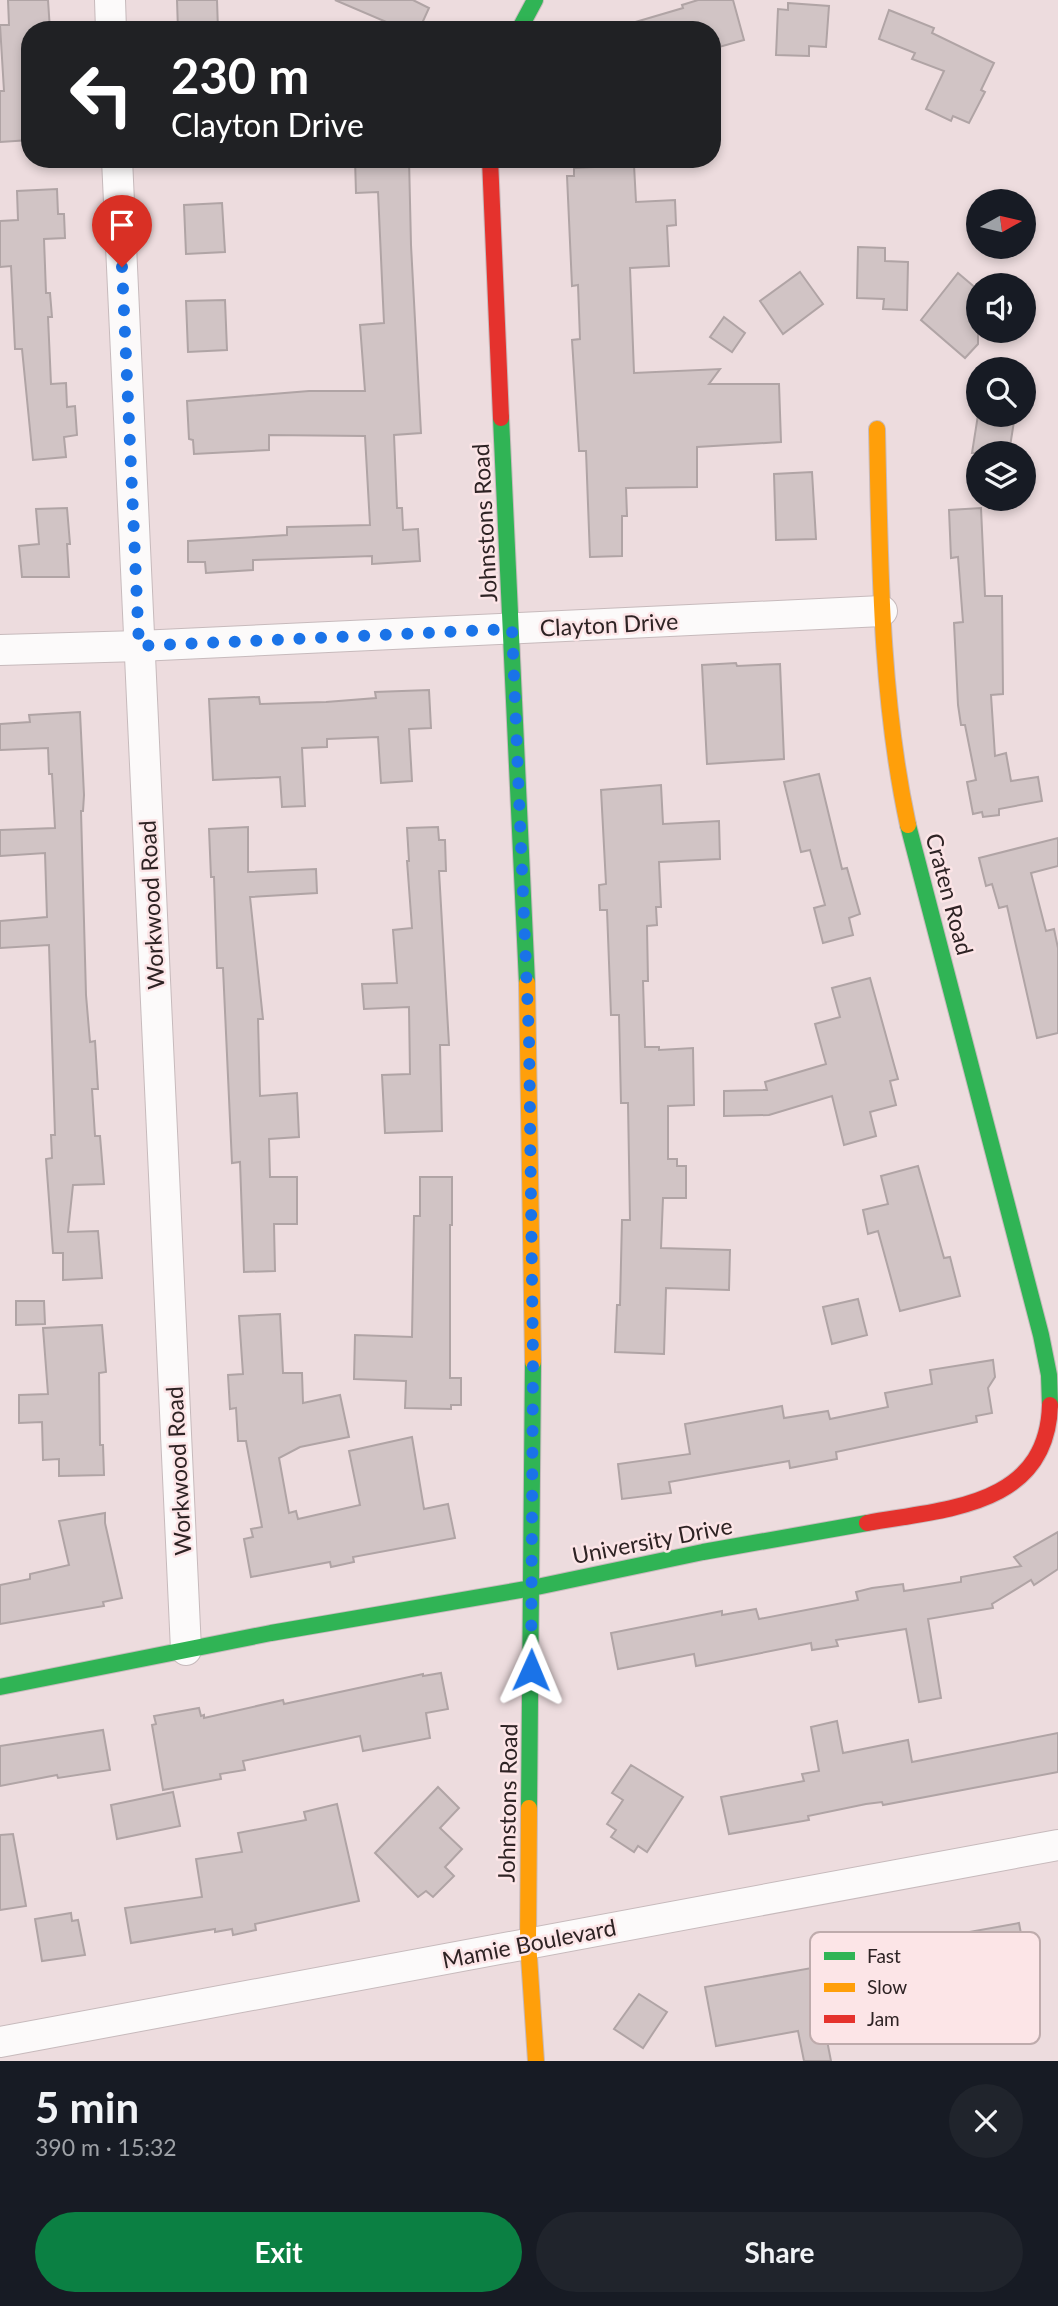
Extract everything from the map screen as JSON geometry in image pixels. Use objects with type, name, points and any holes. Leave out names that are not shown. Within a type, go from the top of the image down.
[{"type":"street","points":[[110,0],[111,21]]},
{"type":"street","name":"Workwood Road","points":[[117,168],[187,1650]]},
{"type":"street","name":"Johnstons Road","points":[[490,168],[529,1038],[533,1360],[528,1942],[536,2061]]},
{"type":"street","name":"Craten Road","points":[[877,429],[885,685],[892,747],[908,824],[1006,1197],[1045,1360]]},
{"type":"street","name":"Clayton Drive","points":[[0,650],[139,646],[882,611]]},
{"type":"street","name":"University Drive","points":[[0,1687],[187,1650],[532,1588],[703,1552],[965,1505],[996,1495],[1018,1479],[1035,1458],[1046,1433],[1051,1396],[1045,1360]]},
{"type":"street","name":"Mamie Boulevard","points":[[0,2042],[1058,1845]]},
{"type":"building","points":[[8,0],[48,0],[49,21],[21,21],[21,141],[0,142],[0,91],[4,91],[0,25],[9,25]]},
{"type":"building","points":[[177,0],[217,0],[218,21],[178,21]]},
{"type":"building","points":[[335,0],[413,0],[429,8],[423,21],[384,21]]},
{"type":"building","points":[[698,0],[733,0],[744,40],[721,46],[721,21],[639,21],[683,8],[682,5]]},
{"type":"building","points":[[788,3],[829,6],[826,47],[809,46],[809,56],[776,55],[778,9],[788,10]]},
{"type":"building","points":[[889,10],[934,28],[932,33],[994,63],[981,90],[985,92],[969,123],[953,116],[951,121],[926,109],[944,71],[912,59],[915,53],[879,39]]},
{"type":"building","points":[[355,168],[409,168],[421,433],[394,435],[397,508],[402,508],[403,530],[418,529],[420,561],[372,564],[372,556],[253,560],[253,570],[206,573],[205,562],[188,562],[188,541],[287,535],[287,527],[370,525],[365,436],[269,435],[269,450],[194,454],[193,440],[189,439],[187,401],[309,391],[365,391],[360,325],[384,323],[378,192],[356,193]]},
{"type":"building","points":[[574,168],[634,168],[636,202],[675,200],[676,225],[667,226],[669,266],[630,268],[634,373],[720,369],[709,384],[779,384],[781,442],[697,447],[697,487],[626,488],[627,516],[622,516],[622,556],[590,557],[586,451],[579,451],[572,340],[580,339],[578,285],[572,286],[567,176],[574,176]]},
{"type":"building","points":[[57,189],[58,214],[64,214],[65,238],[44,239],[46,293],[50,293],[52,317],[48,317],[51,384],[66,383],[67,407],[75,406],[77,435],[64,437],[66,457],[33,460],[22,349],[15,349],[11,266],[0,267],[0,221],[18,220],[17,191]]},
{"type":"building","points":[[222,203],[225,252],[186,254],[184,205]]},
{"type":"building","points":[[858,247],[885,248],[885,261],[908,262],[907,310],[883,309],[884,299],[857,298]]},
{"type":"building","points":[[800,272],[823,304],[783,334],[760,301]]},
{"type":"building","points":[[958,273],[966,280],[966,343],[978,344],[965,358],[921,320]]},
{"type":"building","points":[[225,300],[227,350],[188,352],[186,301]]},
{"type":"building","points":[[724,317],[745,333],[732,352],[710,337]]},
{"type":"building","points":[[976,427],[1013,427],[1011,441],[974,441]]},
{"type":"building","points":[[812,472],[816,539],[776,540],[774,474]]},
{"type":"building","points":[[67,508],[69,577],[22,577],[19,546],[39,544],[36,509]]},
{"type":"building","points":[[949,510],[981,511],[985,596],[1002,596],[1003,694],[991,695],[995,756],[1006,753],[1011,781],[1038,777],[1042,801],[999,809],[999,815],[983,817],[982,812],[973,814],[967,782],[976,780],[965,725],[961,725],[958,705],[954,623],[963,622],[958,557],[951,558]]},
{"type":"building","points":[[736,663],[737,666],[780,664],[784,759],[707,764],[702,665]]},
{"type":"building","points":[[429,690],[431,728],[409,729],[412,781],[381,783],[378,737],[327,739],[327,747],[302,748],[305,806],[282,807],[280,777],[213,780],[209,699],[259,697],[260,704],[326,702],[376,698],[375,692]]},
{"type":"building","points":[[80,712],[84,795],[81,811],[86,995],[90,1042],[95,1041],[98,1089],[92,1089],[95,1136],[100,1136],[104,1184],[73,1185],[68,1232],[98,1231],[102,1278],[63,1280],[63,1253],[53,1253],[46,1159],[52,1158],[51,1135],[55,1135],[49,945],[0,948],[0,921],[47,917],[45,853],[0,856],[0,830],[55,828],[52,774],[49,774],[48,748],[0,750],[0,724],[30,722],[29,715]]},
{"type":"building","points":[[819,774],[842,869],[847,868],[860,914],[849,918],[853,935],[823,943],[814,908],[825,905],[810,850],[801,852],[784,782]]},
{"type":"building","points":[[661,785],[663,824],[719,821],[720,859],[659,862],[661,907],[656,907],[657,925],[647,926],[648,981],[643,981],[645,1047],[659,1047],[659,1050],[693,1048],[694,1105],[668,1106],[668,1159],[677,1159],[677,1166],[686,1166],[686,1198],[663,1198],[661,1248],[730,1250],[729,1290],[666,1288],[664,1354],[615,1352],[617,1305],[620,1305],[622,1220],[630,1220],[628,1103],[621,1103],[619,1015],[611,1015],[607,910],[600,910],[599,885],[606,884],[601,790]]},
{"type":"building","points":[[248,827],[248,872],[316,869],[317,893],[250,897],[263,1019],[258,1019],[260,1096],[297,1093],[299,1137],[269,1139],[270,1177],[297,1177],[297,1224],[274,1224],[275,1271],[244,1272],[240,1162],[232,1163],[223,968],[217,968],[214,877],[211,877],[209,829]]},
{"type":"building","points":[[438,827],[439,840],[445,840],[446,871],[439,871],[449,1045],[440,1045],[442,1131],[385,1133],[382,1075],[410,1074],[409,1007],[364,1009],[362,984],[397,983],[393,930],[412,928],[407,828]]},
{"type":"building","points":[[1058,838],[1058,866],[1031,873],[1046,931],[1054,929],[1058,948],[1058,1033],[1037,1038],[1007,906],[999,908],[992,884],[986,886],[979,858]]},
{"type":"building","points":[[870,978],[898,1079],[890,1081],[896,1105],[870,1112],[876,1136],[844,1145],[832,1096],[769,1115],[724,1116],[724,1091],[767,1090],[765,1082],[826,1064],[815,1024],[840,1017],[832,988]]},
{"type":"building","points":[[918,1166],[944,1258],[950,1257],[960,1296],[900,1311],[878,1231],[868,1234],[863,1210],[888,1204],[881,1176]]},
{"type":"building","points":[[420,1177],[452,1177],[450,1378],[461,1378],[461,1405],[451,1405],[451,1409],[405,1408],[406,1381],[354,1379],[355,1335],[412,1337],[414,1216],[420,1216]]},
{"type":"building","points":[[858,1299],[867,1335],[832,1344],[823,1307]]},
{"type":"building","points":[[16,1301],[44,1301],[45,1324],[16,1325]]},
{"type":"building","points":[[280,1314],[283,1373],[302,1373],[303,1403],[340,1395],[349,1437],[300,1447],[279,1458],[289,1513],[296,1511],[298,1519],[360,1505],[349,1451],[412,1437],[424,1509],[448,1504],[455,1538],[353,1557],[354,1562],[331,1567],[330,1562],[251,1577],[244,1539],[253,1537],[251,1529],[262,1527],[246,1441],[238,1441],[236,1408],[230,1409],[228,1375],[243,1374],[239,1316]]},
{"type":"building","points":[[102,1325],[106,1372],[99,1373],[100,1445],[103,1445],[104,1475],[59,1476],[59,1459],[43,1460],[42,1422],[19,1423],[19,1395],[48,1394],[43,1328]]},
{"type":"building","points":[[993,1360],[995,1377],[988,1388],[992,1413],[976,1416],[977,1422],[836,1452],[837,1459],[790,1468],[789,1461],[669,1482],[671,1493],[622,1499],[618,1464],[690,1454],[685,1424],[782,1406],[784,1418],[828,1411],[830,1419],[888,1407],[885,1393],[932,1384],[930,1370]]},
{"type":"building","points":[[105,1513],[122,1598],[103,1602],[104,1606],[0,1624],[0,1585],[30,1579],[30,1574],[69,1565],[59,1521]]},
{"type":"building","points":[[1058,1532],[1058,1569],[1034,1585],[1031,1580],[992,1604],[993,1608],[928,1619],[941,1698],[919,1702],[906,1629],[836,1640],[838,1646],[812,1650],[811,1643],[696,1666],[694,1654],[618,1669],[611,1633],[722,1611],[722,1615],[756,1609],[759,1619],[858,1600],[856,1592],[872,1588],[903,1584],[904,1591],[961,1582],[961,1577],[1021,1566],[1014,1557]]},
{"type":"building","points":[[441,1673],[448,1709],[426,1713],[430,1738],[363,1751],[360,1736],[243,1761],[245,1770],[220,1774],[221,1779],[163,1790],[152,1725],[156,1724],[154,1716],[199,1708],[204,1718],[283,1700],[284,1704],[423,1674]]},
{"type":"building","points":[[837,1721],[843,1753],[908,1740],[912,1762],[1058,1733],[1058,1772],[883,1805],[882,1802],[866,1804],[808,1816],[809,1820],[729,1834],[721,1797],[804,1781],[802,1774],[819,1771],[811,1727]]},
{"type":"building","points":[[103,1730],[110,1770],[58,1778],[57,1775],[0,1786],[0,1746]]},
{"type":"building","points":[[631,1765],[683,1797],[647,1852],[638,1846],[634,1852],[611,1837],[616,1830],[607,1824],[623,1800],[612,1793]]},
{"type":"building","points":[[438,1787],[459,1808],[440,1828],[462,1849],[445,1867],[454,1876],[433,1897],[426,1891],[418,1897],[375,1853]]},
{"type":"building","points":[[173,1792],[180,1826],[117,1839],[111,1805]]},
{"type":"building","points":[[337,1804],[359,1901],[255,1924],[256,1930],[233,1935],[232,1929],[215,1932],[215,1929],[131,1943],[125,1908],[202,1897],[196,1859],[242,1852],[238,1833],[306,1820],[304,1812]]},
{"type":"building","points":[[13,1834],[26,1906],[0,1910],[0,1835]]},
{"type":"building","points":[[71,1913],[72,1921],[78,1920],[85,1955],[42,1961],[35,1919]]},
{"type":"building","points":[[1019,1923],[1021,1932],[969,1932]]},
{"type":"building","points":[[810,1968],[810,2044],[828,2044],[831,2061],[804,2061],[798,2031],[716,2046],[705,1987]]},
{"type":"building","points":[[639,1994],[667,2012],[643,2048],[614,2029]]},
{"type":"traffic: fast","points":[[524,21],[535,0]]},
{"type":"traffic: fast","points":[[501,418],[527,983]]},
{"type":"traffic: fast","points":[[908,825],[1041,1335],[1049,1375],[1050,1405]]},
{"type":"traffic: fast","points":[[529,1808],[533,1362]]},
{"type":"traffic: fast","points":[[0,1687],[271,1633],[532,1588],[703,1552],[867,1523]]},
{"type":"traffic: slow","points":[[877,429],[883,628],[892,727],[908,825]]},
{"type":"traffic: slow","points":[[527,983],[533,1362]]},
{"type":"traffic: slow","points":[[529,1808],[528,1942],[536,2061]]},
{"type":"traffic: jam","points":[[490,168],[501,418]]},
{"type":"traffic: jam","points":[[867,1523],[958,1507],[1011,1484],[1031,1465],[1044,1439],[1050,1405]]},
{"type":"route","points":[[122,267],[139,646],[512,629],[529,1038],[533,1360],[531,1670]]}]
